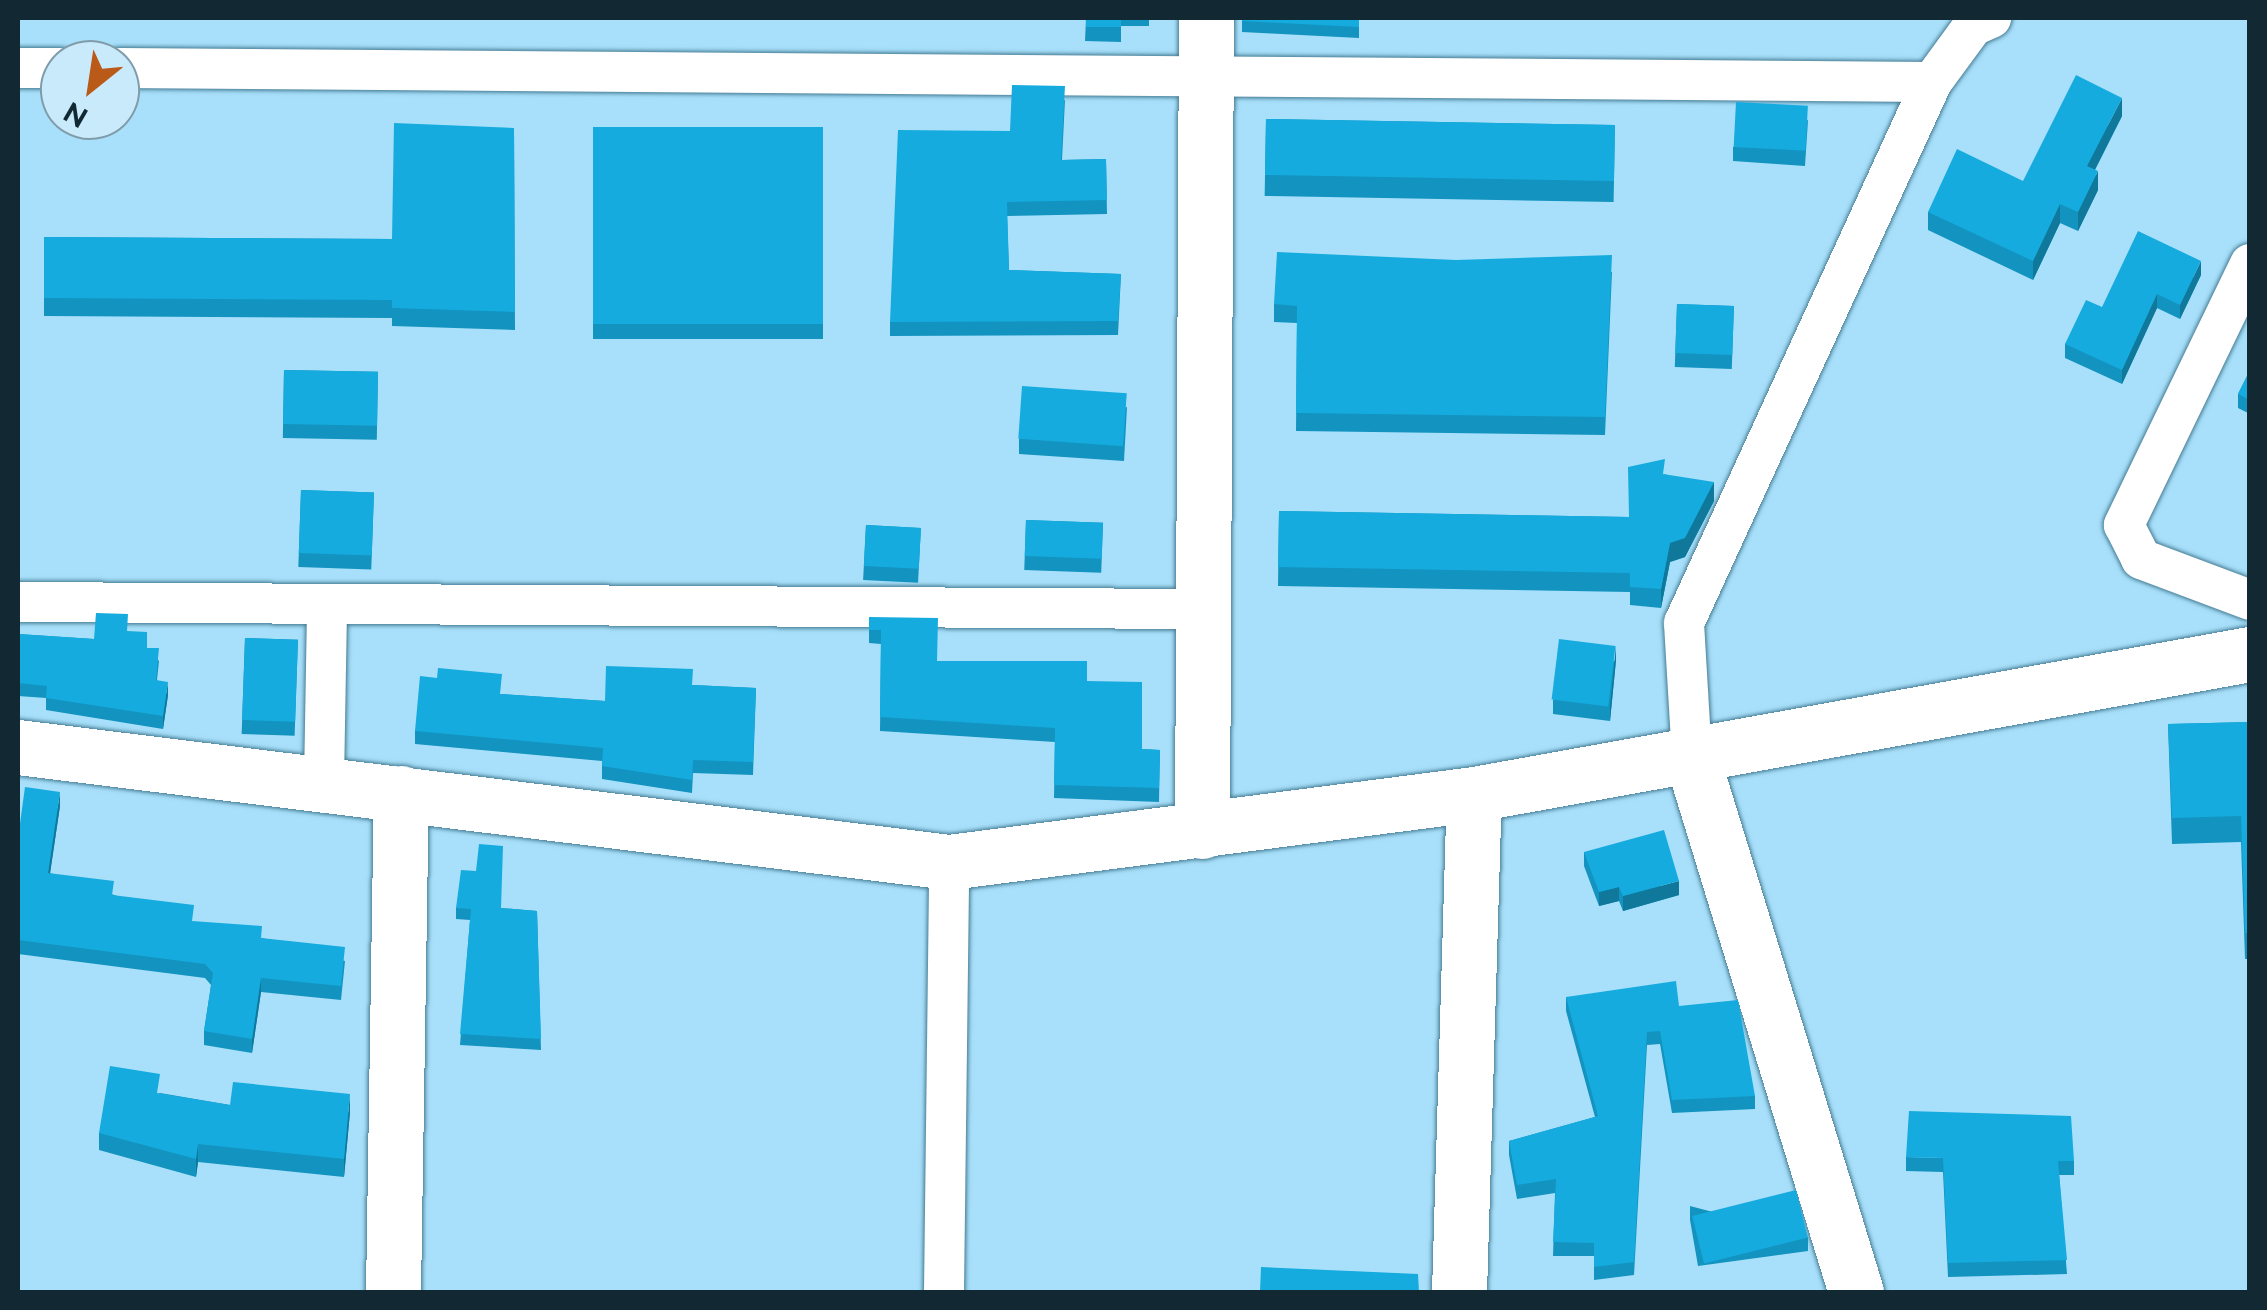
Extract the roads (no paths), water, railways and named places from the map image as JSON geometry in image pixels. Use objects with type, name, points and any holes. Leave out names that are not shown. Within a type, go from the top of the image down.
[{"type":"street","points":[[1202,831],[1206,18]]},
{"type":"street","points":[[1856,1292],[1692,758],[1684,623],[1932,82],[1972,26],[1991,18]]},
{"type":"street","points":[[140,68],[1206,72],[1932,82]]},
{"type":"street","points":[[2250,264],[2124,525],[2141,559],[2250,600]]},
{"type":"street","points":[[18,602],[1204,609]]},
{"type":"street","points":[[324,782],[327,604]]},
{"type":"street","points":[[18,747],[949,862],[1474,794],[1692,758],[2250,654]]},
{"type":"street","points":[[393,1292],[401,793]]},
{"type":"street","points":[[1459,1292],[1474,794]]},
{"type":"street","points":[[944,1292],[949,862]]}]
